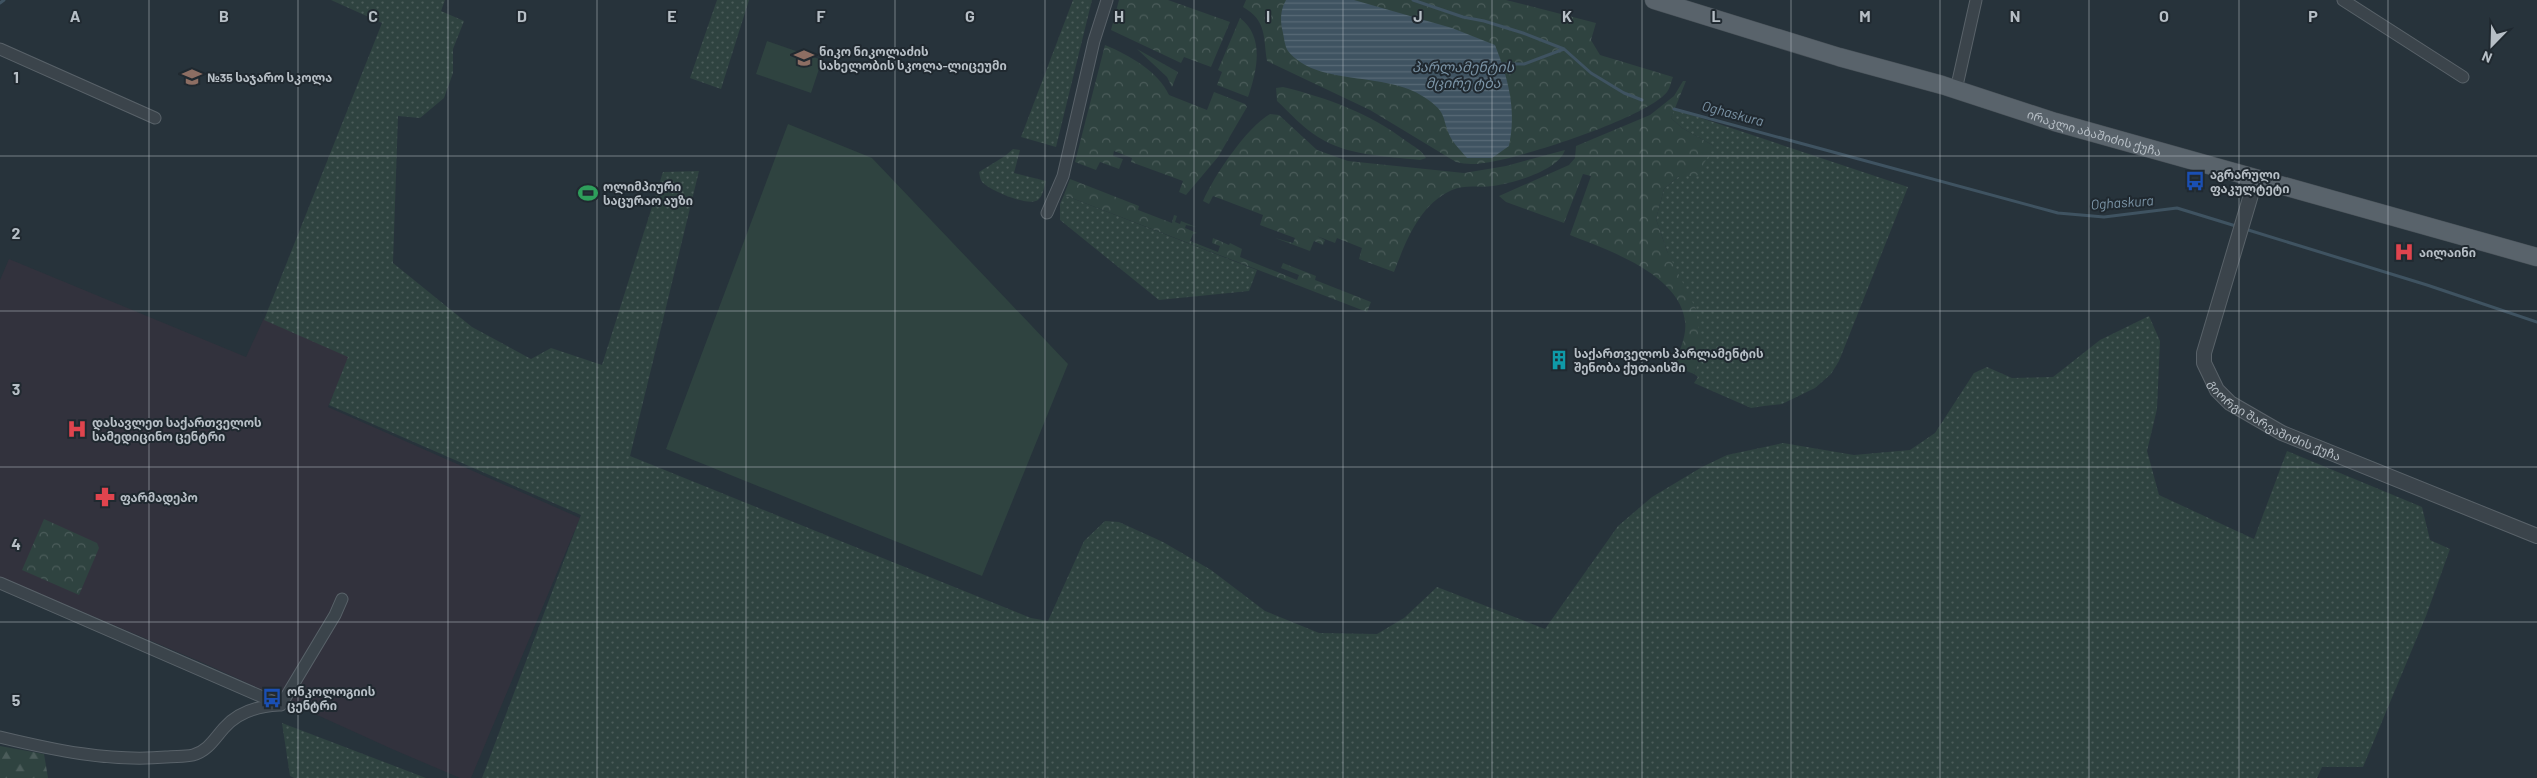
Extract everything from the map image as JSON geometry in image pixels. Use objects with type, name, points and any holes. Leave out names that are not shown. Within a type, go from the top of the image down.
[{"type":"main road","name":"ირაკლი აბაშიძის ქუჩა","points":[[1654,0],[1690,5],[1839,57],[1956,90],[2055,122],[2537,256]]},
{"type":"street","points":[[1047,213],[1063,176],[1094,41],[1107,0]]},
{"type":"street","points":[[1956,90],[1976,0]]},
{"type":"street","points":[[2344,0],[2463,77]]},
{"type":"street","points":[[0,48],[155,118]]},
{"type":"street","name":"გიორგი შარვაშიძის ქუჩა","points":[[2256,178],[2204,353],[2204,363],[2217,390],[2230,403],[2282,433],[2537,536]]},
{"type":"street","points":[[0,584],[281,705]]},
{"type":"street","points":[[281,705],[342,600]]},
{"type":"street","points":[[0,737],[59,752],[146,759],[194,755],[210,745],[225,726],[241,714],[264,706],[281,705]]},
{"type":"shaded area","points":[[9,259],[246,357],[264,318],[350,356],[328,407],[580,518],[471,778],[460,778],[392,749],[201,662],[0,577],[0,280]]},
{"type":"green space","points":[[331,0],[445,0],[441,11],[464,21],[453,49],[453,73],[444,98],[420,118],[398,116],[393,263],[472,327],[531,359],[551,348],[602,365],[663,172],[699,171],[630,456],[1031,618],[1048,621],[1084,541],[1105,521],[1119,522],[1163,542],[1211,570],[1265,611],[1319,633],[1377,634],[1404,618],[1437,587],[1545,629],[1618,526],[1652,497],[1702,467],[1727,455],[1783,443],[1854,455],[1910,450],[1935,433],[1974,373],[1987,367],[2012,378],[2053,377],[2100,340],[2149,316],[2160,341],[2157,409],[2147,451],[2159,495],[2254,539],[2287,451],[2422,507],[2430,540],[2450,549],[2426,616],[2363,767],[2322,767],[2317,778],[482,778],[581,515],[329,405],[348,357],[264,320],[382,23]]},
{"type":"green space","points":[[717,0],[749,0],[721,89],[690,78]]},
{"type":"green space","points":[[1073,0],[1092,0],[1056,147],[1021,137]]},
{"type":"green space","points":[[1119,0],[1168,0],[1230,22],[1211,67],[1184,57],[1181,63],[1111,30]]},
{"type":"green space","points":[[1246,0],[1506,0],[1596,23],[1591,40],[1600,55],[1673,77],[1667,92],[1654,103],[1605,126],[1543,149],[1513,157],[1471,164],[1460,163],[1370,110],[1267,61],[1264,37],[1260,24],[1251,12],[1243,7]]},
{"type":"green space","points":[[1240,18],[1248,26],[1256,44],[1256,66],[1248,97],[1217,85],[1222,72],[1218,70]]},
{"type":"green space","points":[[767,41],[822,60],[811,93],[756,74]]},
{"type":"green space","points":[[1105,45],[1133,59],[1150,71],[1158,78],[1169,95],[1207,110],[1214,92],[1245,104],[1247,107],[1218,157],[1186,195],[1179,192],[1183,181],[1131,162],[1132,158],[1114,151],[1113,156],[1123,159],[1119,169],[1100,162],[1096,170],[1075,162]]},
{"type":"green space","points":[[1137,49],[1178,72],[1172,87],[1167,77]]},
{"type":"green space","points":[[1683,81],[1686,81],[1671,118],[1682,128],[1714,146],[1697,176],[1679,176],[1664,189],[1656,219],[1667,251],[1696,309],[1702,352],[1694,374],[1674,366],[1684,338],[1685,321],[1680,304],[1670,290],[1656,277],[1622,256],[1570,235],[1591,176],[1583,174],[1564,223],[1506,202],[1499,196],[1569,165],[1575,158],[1576,146],[1650,115],[1674,96]]},
{"type":"green space","points":[[1283,87],[1316,96],[1378,122],[1414,146],[1426,158],[1420,160],[1354,152],[1329,143],[1307,129],[1277,101],[1276,88]]},
{"type":"green space","points":[[1674,109],[1908,187],[1839,361],[1831,374],[1815,388],[1782,404],[1751,408],[1694,383],[1698,377],[1694,374],[1702,352],[1656,219],[1664,189],[1714,146],[1682,128],[1671,118]]},
{"type":"green space","points":[[1270,114],[1279,115],[1317,150],[1348,161],[1464,173],[1506,166],[1565,150],[1554,164],[1534,175],[1493,186],[1457,188],[1441,197],[1422,214],[1415,225],[1403,248],[1394,272],[1359,259],[1362,248],[1337,238],[1335,243],[1317,236],[1325,240],[1323,245],[1314,241],[1310,251],[1275,238],[1293,243],[1295,238],[1260,225],[1263,215],[1213,196],[1209,204],[1203,201],[1215,179],[1241,141]]},
{"type":"green space","points":[[788,124],[872,158],[1068,364],[982,576],[666,449]]},
{"type":"green space","points":[[1013,149],[1020,150],[1014,173],[1046,181],[1038,200],[1033,202],[1010,197],[994,190],[981,181],[979,172]]},
{"type":"green space","points":[[1070,179],[1139,206],[1138,210],[1172,223],[1174,215],[1177,216],[1175,222],[1180,224],[1181,221],[1196,227],[1186,225],[1185,228],[1197,233],[1193,234],[1190,241],[1218,252],[1220,246],[1212,243],[1213,238],[1242,249],[1240,257],[1297,280],[1299,275],[1281,268],[1283,263],[1316,276],[1315,280],[1371,302],[1367,312],[1064,195]]},
{"type":"green space","points":[[1064,195],[1257,270],[1249,291],[1159,300],[1060,220],[1060,204]]},
{"type":"green space","points":[[44,519],[97,543],[99,548],[79,595],[22,570]]},
{"type":"green space","points":[[282,723],[426,778],[294,778],[290,776]]},
{"type":"green space","points":[[0,746],[44,754],[48,778],[0,778]]},
{"type":"water","name":"პარლამენტის მცირე ტბა","points":[[1286,0],[1354,0],[1452,28],[1495,45],[1504,70],[1512,107],[1509,146],[1492,158],[1467,158],[1448,133],[1441,112],[1424,97],[1408,89],[1391,84],[1334,75],[1316,70],[1301,62],[1286,47],[1281,16]]},
{"type":"waterway","points":[[0,3],[4,0]]},
{"type":"waterway","name":"Oghaskura","points":[[1413,0],[1463,17],[1484,21],[1523,33],[1564,49],[1591,73],[1624,93],[1642,100]]},
{"type":"waterway","points":[[1502,64],[1524,64],[1564,49]]},
{"type":"waterway","name":"Oghaskura","points":[[1674,109],[2058,213],[2104,217],[2177,208],[2239,227]]},
{"type":"waterway","name":"Oghaskura","points":[[2245,229],[2427,285],[2537,322]]},
{"type":"place","name":"ნიკო ნიკოლაძის სახელობის სკოლა-ლიცეუმი","points":[[804,58]]},
{"type":"place","name":"№35 საჯარო სკოლა","points":[[192,77]]},
{"type":"place","name":"აგრარული ფაკულტეტი","points":[[2195,181]]},
{"type":"place","name":"ოლიმპიური საცურაო აუზი","points":[[588,193]]},
{"type":"place","name":"აილაინი","points":[[2404,252]]},
{"type":"place","name":"საქართველოს პარლამენტის შენობა ქუთაისში","points":[[1559,360]]},
{"type":"place","name":"დასავლეთ საქართველოს სამედიცინო ცენტრი","points":[[77,429]]},
{"type":"place","name":"ფარმადეპო","points":[[105,497]]},
{"type":"place","name":"ონკოლოგიის ცენტრი","points":[[272,698]]}]
